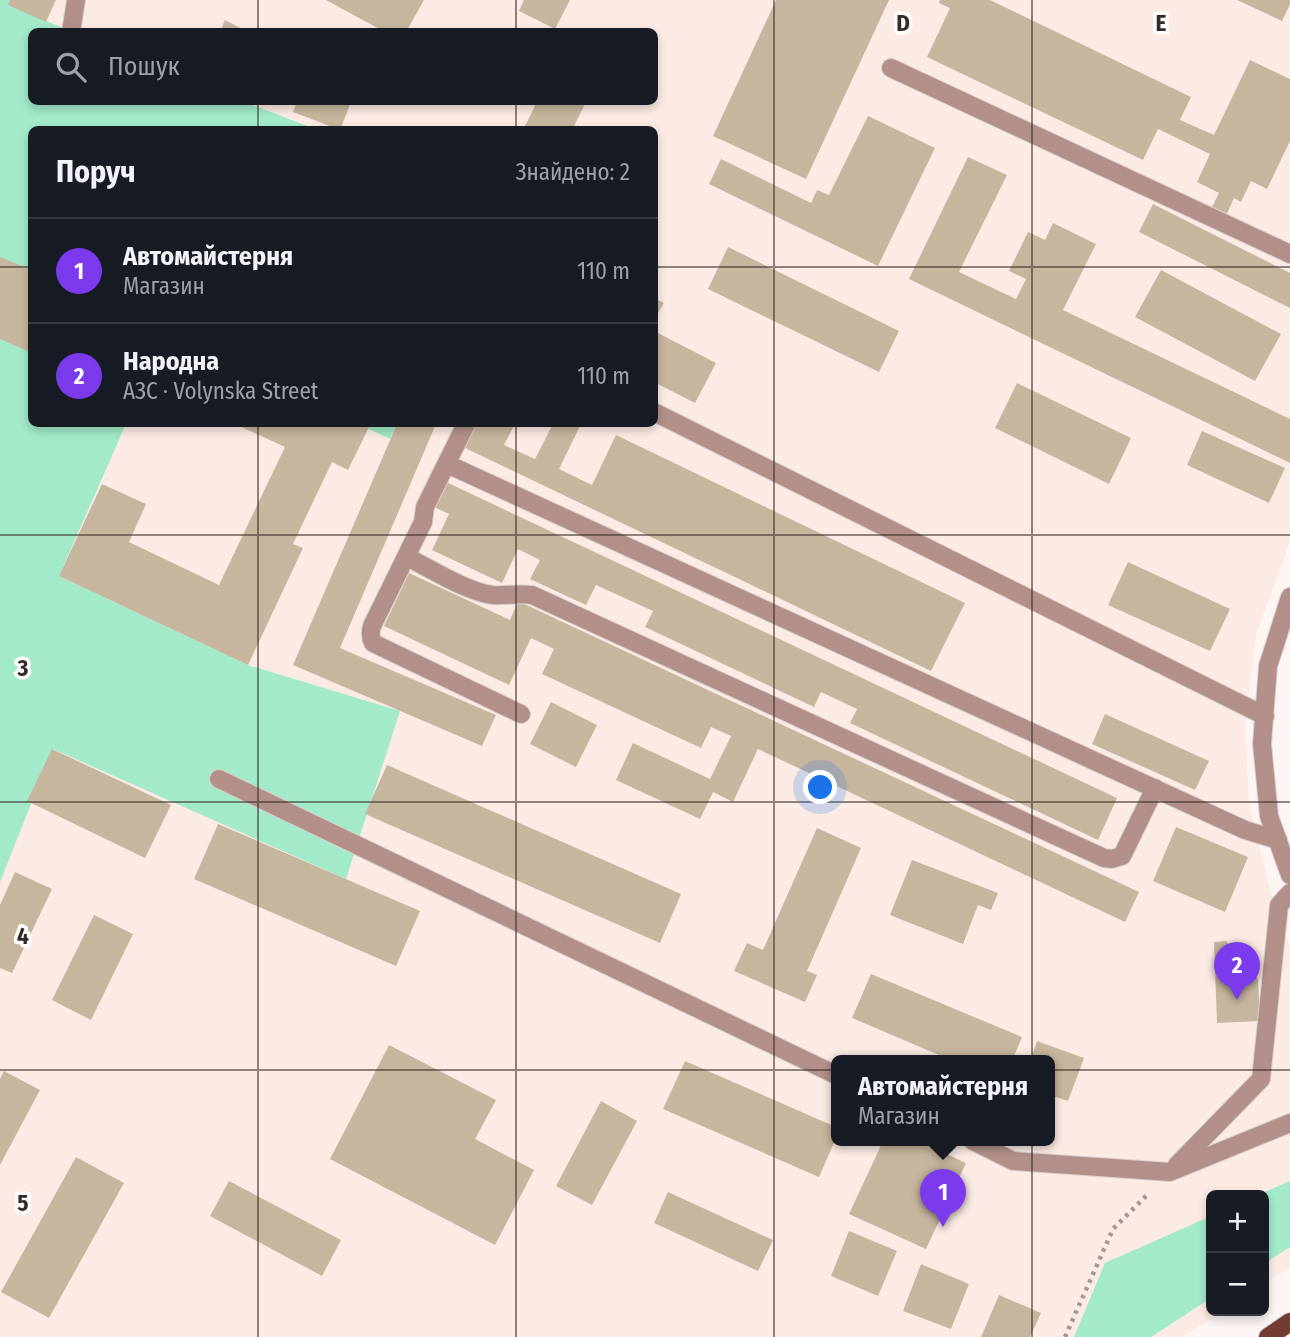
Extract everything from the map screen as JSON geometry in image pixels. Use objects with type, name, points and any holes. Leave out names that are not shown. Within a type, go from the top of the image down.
[{"type":"main road","points":[[1268,1337],[1290,1322]]},
{"type":"street","points":[[72,28],[76,0]]},
{"type":"street","points":[[891,68],[1290,254]]},
{"type":"street","points":[[658,414],[1265,716]]},
{"type":"street","points":[[465,427],[425,507],[423,522],[372,626],[370,638],[373,643],[521,714]]},
{"type":"street","points":[[447,464],[1245,830],[1278,840]]},
{"type":"street","points":[[407,557],[470,588],[491,595],[532,595],[1104,858],[1122,856],[1155,788]]},
{"type":"street","points":[[1290,597],[1268,666],[1262,744],[1269,816],[1290,875]]},
{"type":"street","points":[[219,779],[831,1073]]},
{"type":"street","points":[[1170,1172],[1261,1079],[1279,905],[1290,893]]},
{"type":"street","points":[[983,1146],[1013,1161],[1170,1172],[1290,1123]]},
{"type":"path","points":[[1065,1337],[1113,1229],[1170,1172]]},
{"type":"shaded area","points":[[0,0],[1290,0],[1290,542],[1256,634],[1245,724],[1249,804],[1273,902],[1290,946],[1290,1267],[1269,1281],[1269,1190],[1206,1190],[1206,1316],[1215,1316],[1183,1337],[0,1337]]},
{"type":"green space","points":[[0,0],[10,0],[9,5],[63,28],[28,28],[28,105],[253,105],[307,126],[28,126],[28,427],[125,427],[59,576],[248,665],[400,711],[346,879],[53,749],[0,882]]},
{"type":"green space","points":[[364,427],[396,427],[390,439]]},
{"type":"green space","points":[[1290,1181],[1290,1247],[1269,1261],[1269,1190]]},
{"type":"green space","points":[[1206,1218],[1206,1301],[1151,1337],[1074,1337],[1105,1263]]},
{"type":"building","points":[[10,0],[56,0],[46,22],[8,5]]},
{"type":"building","points":[[326,0],[424,0],[408,28],[378,28]]},
{"type":"building","points":[[524,0],[570,0],[556,28],[519,11]]},
{"type":"building","points":[[776,0],[889,0],[806,179],[713,136]]},
{"type":"building","points":[[940,0],[990,0],[1191,97],[1180,120],[1214,135],[1250,60],[1290,79],[1290,141],[1267,189],[1251,181],[1241,202],[1234,198],[1226,216],[1211,209],[1219,193],[1197,182],[1210,154],[1158,129],[1143,160],[927,57],[950,8],[939,3]]},
{"type":"building","points":[[1237,0],[1290,0],[1290,4],[1282,21]]},
{"type":"building","points":[[225,20],[240,28],[222,28]]},
{"type":"building","points":[[296,105],[350,105],[342,126],[330,126],[293,112]]},
{"type":"building","points":[[536,105],[584,105],[574,126],[525,126]]},
{"type":"building","points":[[868,116],[935,148],[878,266],[709,184],[721,159],[811,203],[817,190],[829,195]]},
{"type":"building","points":[[968,157],[1007,175],[959,272],[1016,299],[1026,279],[1009,271],[1028,232],[1045,240],[1053,223],[1096,244],[1063,310],[1290,419],[1290,463],[909,279]]},
{"type":"building","points":[[1153,204],[1290,273],[1290,308],[1139,232]]},
{"type":"building","points":[[728,247],[899,331],[879,372],[708,289]]},
{"type":"building","points":[[0,257],[28,268],[28,351],[0,339]]},
{"type":"building","points":[[1161,270],[1281,334],[1255,381],[1135,317]]},
{"type":"building","points":[[658,300],[664,303],[658,313]]},
{"type":"building","points":[[658,333],[716,363],[695,403],[658,384]]},
{"type":"building","points":[[1017,383],[1131,438],[1109,484],[995,428]]},
{"type":"building","points":[[242,427],[369,427],[348,470],[332,462],[293,544],[303,548],[248,665],[59,576],[102,484],[146,504],[129,542],[219,585],[285,447]]},
{"type":"building","points":[[396,427],[435,427],[340,648],[496,715],[482,746],[293,665]]},
{"type":"building","points":[[473,427],[513,427],[504,445],[535,459],[551,427],[580,427],[559,469],[592,485],[616,435],[965,603],[931,671],[463,447]]},
{"type":"building","points":[[1202,431],[1285,468],[1269,503],[1187,465]]},
{"type":"building","points":[[446,482],[1117,798],[1098,840],[850,723],[857,709],[821,692],[814,707],[645,627],[653,611],[596,585],[586,605],[530,579],[540,560],[518,549],[502,583],[432,550],[449,514],[434,507]]},
{"type":"building","points":[[1128,562],[1230,609],[1210,651],[1108,605]]},
{"type":"building","points":[[409,573],[510,620],[518,601],[1139,892],[1125,922],[758,749],[733,802],[713,792],[700,819],[616,780],[633,743],[710,779],[731,736],[711,727],[701,748],[542,674],[554,649],[531,638],[509,685],[384,626]]},
{"type":"building","points":[[551,702],[597,725],[576,767],[530,744]]},
{"type":"building","points":[[1105,714],[1209,761],[1195,790],[1092,744]]},
{"type":"building","points":[[52,749],[171,805],[145,858],[27,801]]},
{"type":"building","points":[[387,765],[681,894],[660,943],[365,814]]},
{"type":"building","points":[[218,824],[420,911],[396,966],[194,879]]},
{"type":"building","points":[[1176,827],[1248,857],[1225,912],[1153,881]]},
{"type":"building","points":[[817,828],[861,848],[807,971],[817,975],[805,1002],[734,971],[747,943],[763,950]]},
{"type":"building","points":[[912,860],[998,893],[991,910],[978,905],[963,944],[890,915]]},
{"type":"building","points":[[15,872],[52,889],[12,973],[0,968],[0,905]]},
{"type":"building","points":[[94,915],[133,934],[91,1020],[52,1000]]},
{"type":"building","points":[[1226,941],[1258,979],[1260,1021],[1217,1023],[1214,942]]},
{"type":"building","points":[[871,974],[1022,1037],[1014,1055],[939,1055],[852,1018]]},
{"type":"building","points":[[1037,1041],[1084,1058],[1068,1101],[1055,1097],[1055,1055],[1032,1055]]},
{"type":"building","points":[[389,1045],[496,1100],[475,1139],[534,1170],[495,1245],[330,1159]]},
{"type":"building","points":[[685,1061],[831,1125],[833,1146],[819,1177],[663,1109]]},
{"type":"building","points":[[4,1071],[40,1090],[0,1165],[0,1079]]},
{"type":"building","points":[[601,1101],[637,1121],[592,1205],[556,1186]]},
{"type":"building","points":[[881,1146],[929,1146],[966,1163],[926,1249],[849,1214]]},
{"type":"building","points":[[76,1157],[124,1183],[49,1318],[1,1292]]},
{"type":"building","points":[[229,1181],[341,1240],[322,1276],[210,1216]]},
{"type":"building","points":[[668,1192],[773,1240],[758,1271],[654,1223]]},
{"type":"building","points":[[849,1231],[897,1251],[878,1296],[831,1276]]},
{"type":"building","points":[[921,1264],[969,1284],[951,1329],[903,1311]]},
{"type":"building","points":[[999,1295],[1041,1313],[1030,1337],[981,1337]]},
{"type":"place","name":"Народна","points":[[1237,1000]]},
{"type":"place","name":"Автомайстерня","points":[[943,1227]]}]
